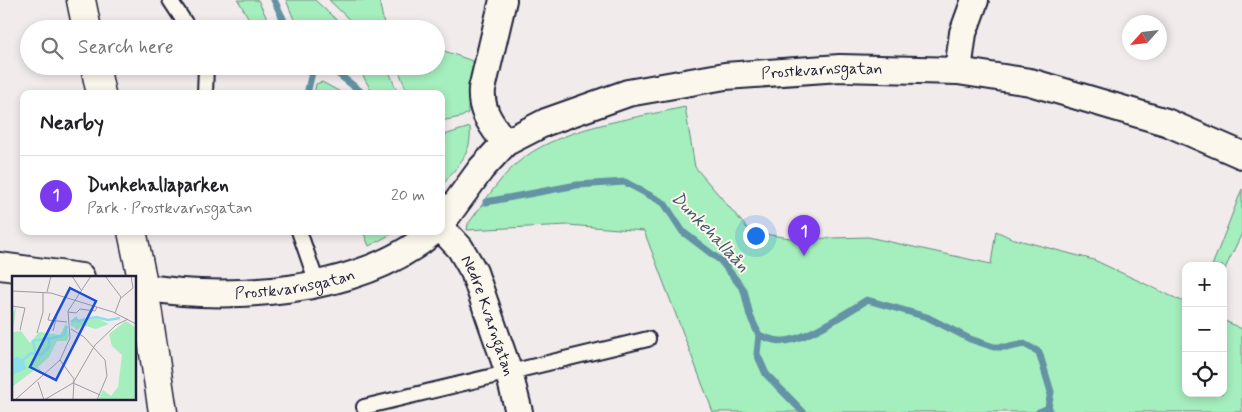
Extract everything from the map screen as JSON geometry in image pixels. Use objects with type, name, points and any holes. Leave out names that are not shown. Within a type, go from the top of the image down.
[{"type":"street","points":[[81,0],[85,20]]},
{"type":"street","points":[[503,0],[482,89],[481,103],[486,117],[505,143]]},
{"type":"street","points":[[958,71],[963,33],[976,0]]},
{"type":"street","name":"Prostkvarnsgatan","points":[[445,220],[481,169],[505,143],[546,122],[628,93],[725,76],[840,68],[958,71],[1030,82],[1166,122],[1242,155]]},
{"type":"street","points":[[97,75],[100,90]]},
{"type":"street","name":"Nedre Kvarngatan","points":[[445,231],[460,248],[474,272],[509,373],[519,412]]},
{"type":"street","points":[[133,235],[163,412]]},
{"type":"street","name":"Prostkvarnsgatan","points":[[140,287],[176,292],[243,293],[317,283],[384,264],[416,247],[430,235]]},
{"type":"street","points":[[0,266],[74,276]]},
{"type":"lane","points":[[170,0],[182,20]]},
{"type":"lane","points":[[205,90],[206,75]]},
{"type":"lane","points":[[300,235],[317,283]]},
{"type":"lane","points":[[364,407],[648,340]]},
{"type":"green space","points":[[238,0],[258,0],[268,20],[250,20]]},
{"type":"green space","points":[[286,0],[315,0],[336,20],[294,20]]},
{"type":"green space","points":[[329,0],[379,0],[383,20],[350,20]]},
{"type":"green space","points":[[445,51],[478,63],[468,103],[468,113],[461,117],[445,120],[445,90],[406,90],[401,75],[445,75]]},
{"type":"green space","points":[[363,75],[391,75],[396,90],[371,90]]},
{"type":"green space","points":[[322,82],[337,90],[315,90],[316,84]]},
{"type":"green space","points":[[685,107],[695,167],[759,242],[758,233],[796,239],[868,237],[991,264],[996,231],[1011,238],[1094,260],[1182,301],[1182,397],[1227,397],[1227,322],[1242,329],[1242,412],[713,412],[644,231],[568,225],[467,230],[468,224],[503,178],[516,164],[533,151],[574,133]]},
{"type":"green space","points":[[470,127],[467,151],[445,182],[445,135]]},
{"type":"green space","points":[[1242,189],[1242,233],[1227,265],[1227,262],[1214,262]]},
{"type":"green space","points":[[365,235],[390,235],[369,246]]},
{"type":"waterway","name":"Dunkehallaån","points":[[274,0],[284,20]]},
{"type":"waterway","points":[[308,90],[311,75]]},
{"type":"waterway","name":"Dunkehallaån","points":[[340,75],[359,90]]},
{"type":"waterway","name":"Dunkehallaån","points":[[486,202],[577,185],[625,182],[664,203],[683,232],[721,261],[744,290],[750,316],[759,335],[782,341],[801,337],[813,332],[867,300],[927,317],[970,339],[994,347],[1010,347],[1024,344],[1039,352],[1051,392],[1047,412]]},
{"type":"waterway","points":[[759,335],[757,354],[766,374],[803,412]]},
{"type":"waterway","name":"Dunkehallaån","points":[[1039,412],[1049,408]]},
{"type":"place","name":"Dunkehallaparken","points":[[804,256]]}]
